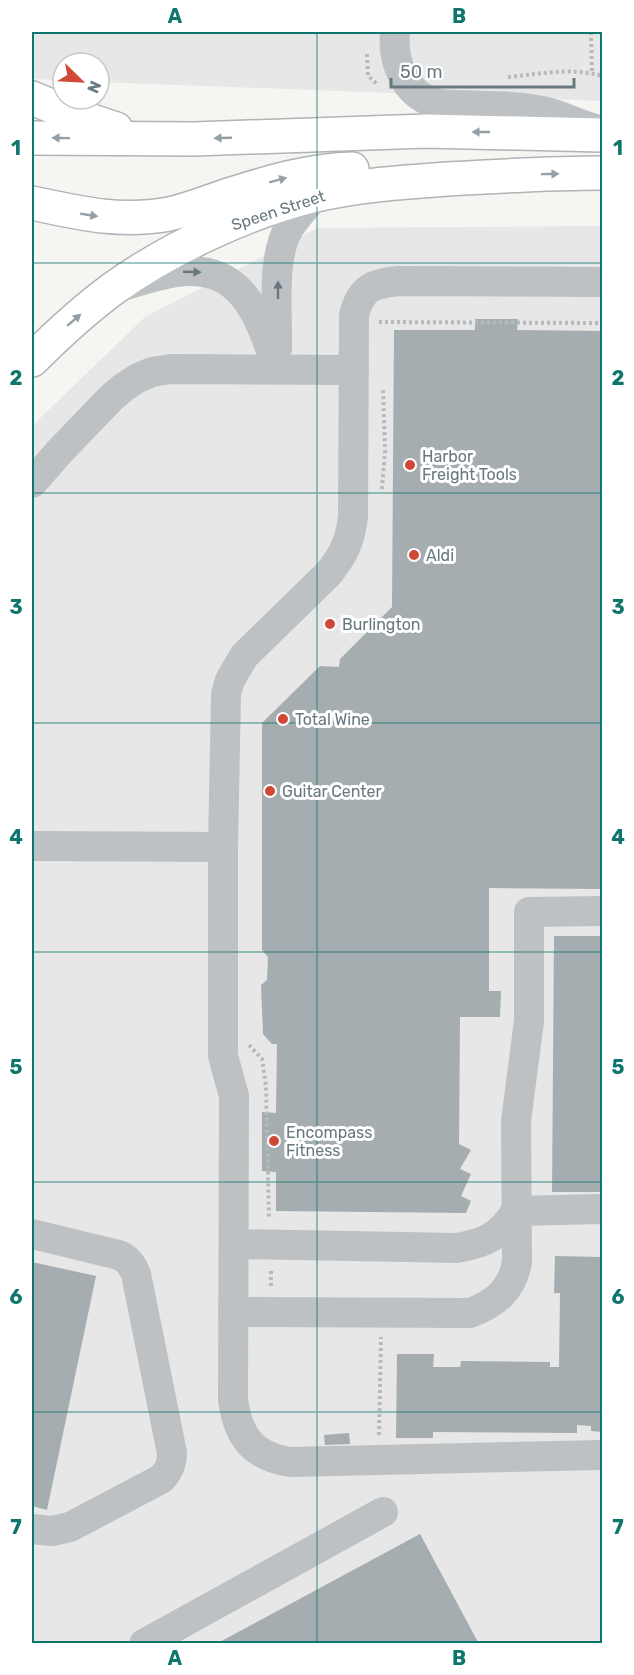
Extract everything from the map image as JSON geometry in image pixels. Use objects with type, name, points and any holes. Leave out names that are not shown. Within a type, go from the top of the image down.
[{"type":"main road","points":[[32,98],[99,124],[162,139]]},
{"type":"main road","points":[[32,138],[162,139],[426,131],[603,133]]},
{"type":"main road","points":[[32,203],[111,218],[144,217],[169,214],[280,180],[333,170],[378,168],[500,176]]},
{"type":"main road","name":"Speen Street","points":[[32,360],[77,317],[150,265],[236,222],[276,207],[316,195],[410,182],[500,176],[603,173]]},
{"type":"lane","points":[[395,32],[396,58],[402,74],[409,86],[426,100],[439,104],[544,111],[603,133]]},
{"type":"lane","points":[[277,369],[278,266],[281,246],[289,228],[316,195]]},
{"type":"lane","points":[[115,288],[177,272],[215,274],[240,290],[252,304],[267,336],[277,369]]},
{"type":"lane","points":[[603,282],[400,281],[371,286],[362,295],[356,305],[354,315],[353,517],[348,546],[329,573],[244,656],[230,680],[226,694],[223,847],[224,1056],[234,1096],[233,1400],[240,1431],[248,1442],[273,1459],[290,1462],[603,1455]]},
{"type":"lane","points":[[32,483],[111,398],[138,378],[152,372],[170,369],[354,370]]},
{"type":"lane","points":[[32,846],[223,847]]},
{"type":"lane","points":[[233,1312],[470,1313],[484,1308],[507,1289],[517,1262],[516,1121],[529,1021],[529,912],[603,911]]},
{"type":"lane","points":[[516,1211],[603,1209]]},
{"type":"lane","points":[[234,1244],[457,1248],[476,1245],[489,1239],[505,1227],[516,1211]]},
{"type":"lane","points":[[32,1234],[119,1255],[132,1265],[136,1274],[172,1453],[172,1463],[168,1473],[161,1479],[70,1527],[52,1531],[32,1529]]},
{"type":"lane","points":[[144,1644],[383,1512]]},
{"type":"path","points":[[591,32],[592,73]]},
{"type":"path","points":[[500,78],[560,71],[603,76]]},
{"type":"path","points":[[381,334],[381,322],[603,323]]},
{"type":"path","points":[[382,497],[385,452],[383,381]]},
{"type":"path","points":[[248,1043],[262,1059],[266,1086],[269,1218]]},
{"type":"shaded area","points":[[32,32],[602,32],[602,101],[111,82],[111,51],[51,51],[51,80],[32,79]]},
{"type":"shaded area","points":[[602,226],[602,1643],[32,1644],[32,426],[145,317],[318,228]]},
{"type":"building","points":[[475,319],[518,319],[517,330],[602,331],[602,889],[489,888],[489,991],[501,991],[500,1017],[460,1017],[459,1144],[471,1150],[460,1169],[471,1174],[461,1196],[471,1201],[466,1213],[276,1211],[276,1172],[262,1171],[262,1112],[276,1113],[277,1044],[272,1044],[263,1034],[261,985],[267,980],[268,957],[262,950],[262,723],[320,666],[339,667],[340,659],[392,607],[394,330],[475,330]]},
{"type":"building","points":[[554,936],[602,936],[602,1192],[552,1192]]},
{"type":"building","points":[[555,1256],[602,1257],[602,1432],[591,1431],[591,1426],[577,1425],[577,1433],[433,1432],[433,1438],[396,1438],[397,1354],[434,1354],[433,1367],[460,1367],[461,1361],[550,1362],[550,1367],[559,1367],[560,1293],[554,1293]]},
{"type":"building","points":[[32,1262],[96,1276],[47,1510],[32,1506]]},
{"type":"building","points":[[349,1433],[350,1444],[325,1445],[324,1435]]},
{"type":"building","points":[[420,1534],[479,1644],[216,1644]]},
{"type":"place","name":"Harbor Freight Tools","points":[[410,465]]},
{"type":"place","name":"Aldi","points":[[414,555]]},
{"type":"place","name":"Burlington","points":[[330,624]]},
{"type":"place","name":"Total Wine","points":[[283,719]]},
{"type":"place","name":"Guitar Center","points":[[270,791]]},
{"type":"place","name":"Encompass Fitness","points":[[274,1141]]}]
